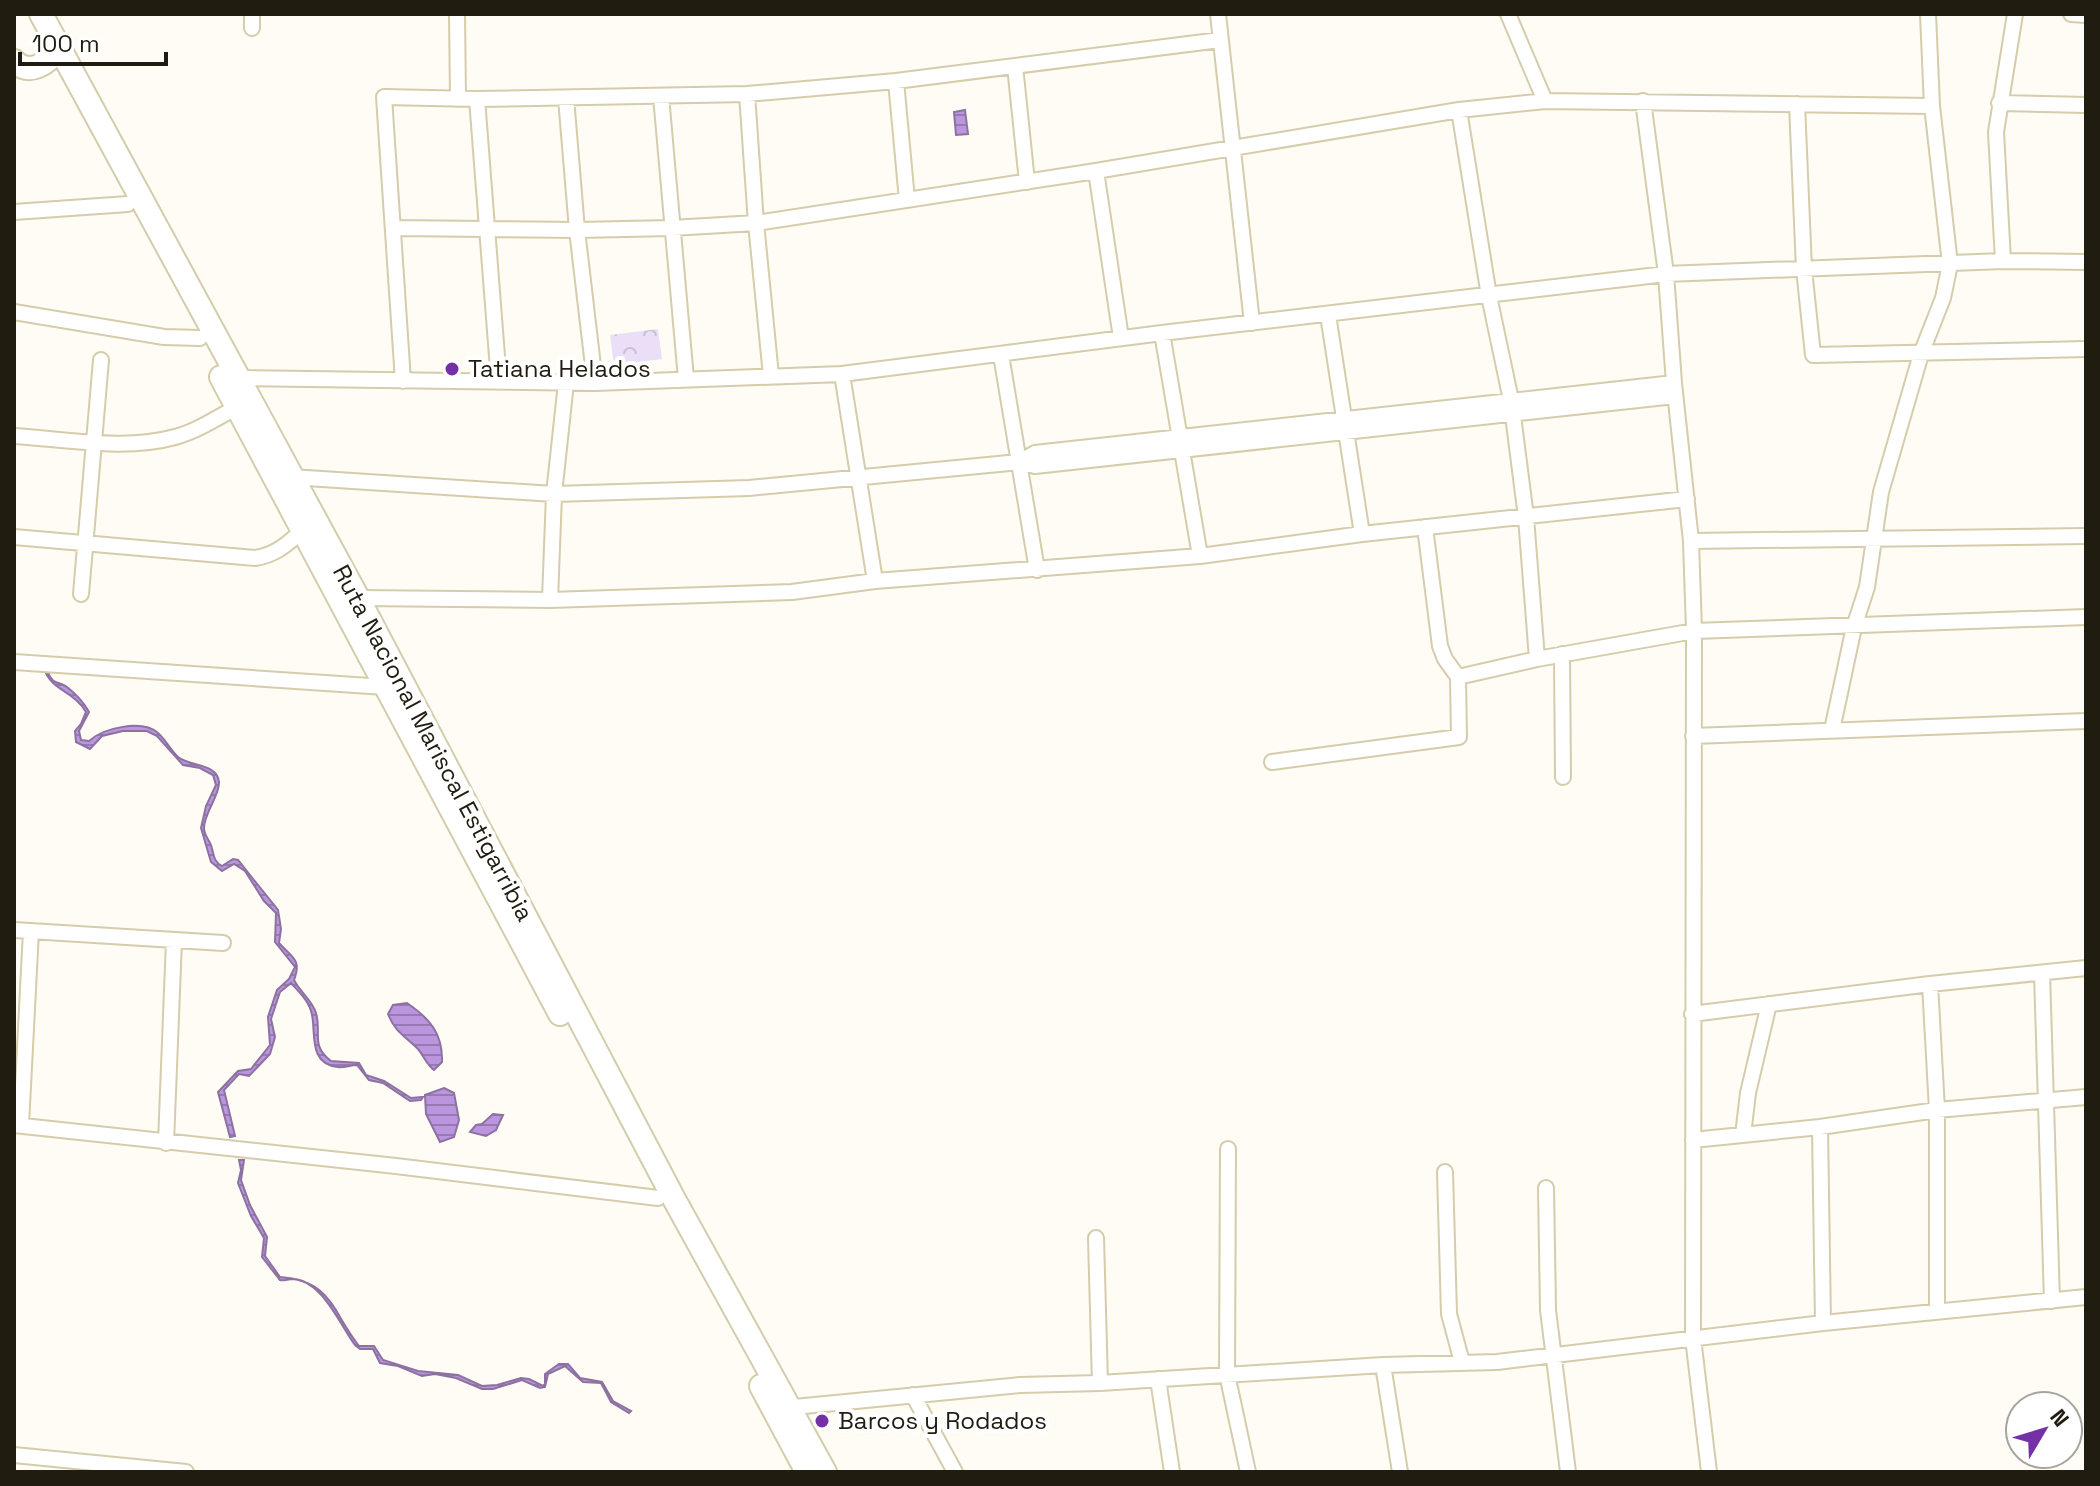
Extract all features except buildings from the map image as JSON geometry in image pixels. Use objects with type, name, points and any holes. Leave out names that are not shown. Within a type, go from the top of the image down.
[{"type":"highway","name":"Ruta Nacional Mariscal Estigarribia","points":[[24,14],[54,56],[238,378],[358,598],[782,1408],[807,1472]]},
{"type":"highway","name":"Ruta Nacional Mariscal Estigarribia","points":[[41,14],[54,56],[128,204],[658,1198],[782,1408],[825,1472]]},
{"type":"highway","points":[[14,61],[26,68],[54,56]]},
{"type":"street","points":[[457,14],[458,99]]},
{"type":"street","points":[[1218,14],[1252,323]]},
{"type":"street","points":[[1508,14],[1545,101]]},
{"type":"street","points":[[1832,730],[1854,627],[1867,587],[1881,492],[1921,354],[1943,298],[1950,264],[1932,106],[1928,14]]},
{"type":"street","points":[[2003,261],[1997,152],[1999,103],[2015,14]]},
{"type":"street","points":[[2071,14],[2086,15]]},
{"type":"street","points":[[403,381],[384,97],[477,99],[747,94],[896,81],[1220,40]]},
{"type":"street","points":[[1015,66],[1027,182]]},
{"type":"street","points":[[896,81],[907,200]]},
{"type":"street","points":[[747,94],[771,376]]},
{"type":"street","points":[[661,96],[686,379]]},
{"type":"street","points":[[566,98],[577,230],[595,383]]},
{"type":"street","points":[[477,99],[499,382]]},
{"type":"street","points":[[394,228],[577,230],[756,223],[1234,149],[1459,110],[1545,101],[1932,106]]},
{"type":"street","points":[[1643,101],[1666,274],[1691,541],[1694,631],[1693,1338],[1709,1472]]},
{"type":"street","points":[[1999,103],[2086,105]]},
{"type":"street","points":[[1797,104],[1804,269],[1813,355],[2086,349]]},
{"type":"street","points":[[1459,110],[1489,296],[1512,406],[1526,517],[1537,659]]},
{"type":"street","points":[[1096,171],[1121,338]]},
{"type":"street","points":[[14,212],[128,204]]},
{"type":"street","points":[[238,378],[595,383],[842,374],[1666,274],[2003,261],[2086,262]]},
{"type":"street","points":[[14,312],[164,337],[200,338]]},
{"type":"street","points":[[1328,315],[1362,534]]},
{"type":"street","points":[[1162,333],[1200,556]]},
{"type":"street","points":[[1001,355],[1037,570]]},
{"type":"street","points":[[81,594],[101,360]]},
{"type":"street","points":[[842,374],[875,581]]},
{"type":"street","points":[[550,600],[554,494],[566,383]]},
{"type":"street","points":[[291,477],[554,494],[749,488],[1019,462],[1035,466],[1346,424],[1675,390]]},
{"type":"street","points":[[14,436],[94,441],[160,440],[198,428],[237,407]]},
{"type":"street","points":[[358,598],[550,600],[792,592],[875,581],[1200,556],[1362,534],[1687,499]]},
{"type":"street","points":[[1272,762],[1459,737],[1458,677],[1440,646],[1425,527]]},
{"type":"street","points":[[14,537],[255,558],[281,549],[303,530]]},
{"type":"street","points":[[1691,541],[2086,536]]},
{"type":"street","points":[[1458,677],[1562,654],[1694,631],[2086,617]]},
{"type":"street","points":[[1562,654],[1563,777]]},
{"type":"street","points":[[14,662],[385,687]]},
{"type":"street","points":[[1693,736],[2086,721]]},
{"type":"street","points":[[14,930],[223,943]]},
{"type":"street","points":[[31,931],[18,1125],[658,1198]]},
{"type":"street","points":[[166,1143],[174,940]]},
{"type":"street","points":[[1692,1014],[2086,968]]},
{"type":"street","points":[[2042,973],[2052,1301]]},
{"type":"street","points":[[1930,984],[1937,1110],[1937,1312]]},
{"type":"street","points":[[1743,1135],[1748,1093],[1769,1004]]},
{"type":"street","points":[[1693,1140],[1820,1127],[1937,1110],[2086,1097]]},
{"type":"street","points":[[1820,1127],[1823,1323]]},
{"type":"street","points":[[1228,1149],[1227,1374],[1248,1472]]},
{"type":"street","points":[[1445,1172],[1449,1314],[1462,1362]]},
{"type":"street","points":[[1546,1188],[1548,1310],[1568,1472]]},
{"type":"street","points":[[1096,1238],[1100,1383]]},
{"type":"street","points":[[782,1408],[1020,1385],[1100,1383],[1383,1365],[1497,1362],[1823,1323],[2086,1297]]},
{"type":"street","points":[[1383,1365],[1400,1472]]},
{"type":"street","points":[[1158,1379],[1172,1472]]},
{"type":"street","points":[[913,1395],[955,1472]]},
{"type":"street","points":[[14,1455],[186,1472]]},
{"type":"green space","points":[[658,329],[662,359],[614,365],[610,335]]},
{"type":"shaded area","points":[[965,110],[968,134],[956,135],[954,112]]},
{"type":"shaded area","points":[[45,671],[54,681],[74,693],[89,712],[79,731],[81,740],[89,741],[103,732],[123,727],[151,729],[178,757],[213,771],[219,787],[204,828],[214,857],[222,866],[233,859],[238,860],[278,910],[281,929],[279,943],[294,959],[297,967],[294,980],[316,1013],[321,1050],[331,1061],[359,1063],[366,1075],[384,1081],[411,1098],[423,1097],[421,1100],[410,1101],[383,1083],[369,1080],[357,1065],[338,1067],[322,1060],[315,1047],[311,1010],[291,983],[280,992],[271,1019],[275,1037],[270,1054],[249,1076],[239,1074],[224,1090],[235,1136],[230,1137],[218,1092],[238,1071],[251,1069],[270,1045],[268,1017],[277,990],[289,979],[295,967],[275,942],[276,913],[264,901],[245,871],[234,864],[222,871],[211,862],[201,828],[206,806],[216,785],[213,775],[200,768],[183,765],[157,736],[147,731],[123,731],[102,736],[90,749],[76,742],[75,731],[86,712],[76,700],[53,683]]},
{"type":"shaded area","points":[[407,1003],[422,1014],[437,1035],[442,1062],[434,1070],[418,1049],[397,1030],[388,1014],[393,1005]]},
{"type":"shaded area","points":[[444,1088],[454,1093],[459,1120],[454,1137],[440,1142],[426,1114],[425,1095]]},
{"type":"shaded area","points":[[493,1114],[503,1115],[496,1130],[486,1136],[470,1132],[476,1125],[482,1124]]},
{"type":"shaded area","points":[[239,1160],[244,1160],[241,1180],[267,1237],[265,1256],[280,1277],[292,1279],[280,1280],[262,1257],[264,1238],[238,1183],[241,1170]]},
{"type":"shaded area","points":[[306,1283],[328,1300],[359,1346],[374,1346],[383,1360],[418,1371],[458,1375],[482,1386],[521,1378],[543,1386],[545,1374],[559,1364],[568,1364],[580,1378],[602,1382],[613,1401],[631,1411],[629,1413],[611,1402],[601,1383],[583,1382],[565,1366],[548,1374],[545,1387],[540,1388],[522,1380],[493,1389],[482,1389],[456,1378],[435,1374],[422,1376],[398,1366],[380,1363],[373,1349],[360,1349],[355,1345],[329,1305]]},
{"type":"place","name":"Tatiana Helados","points":[[452,369]]},
{"type":"place","name":"Barcos y Rodados","points":[[822,1421]]}]
